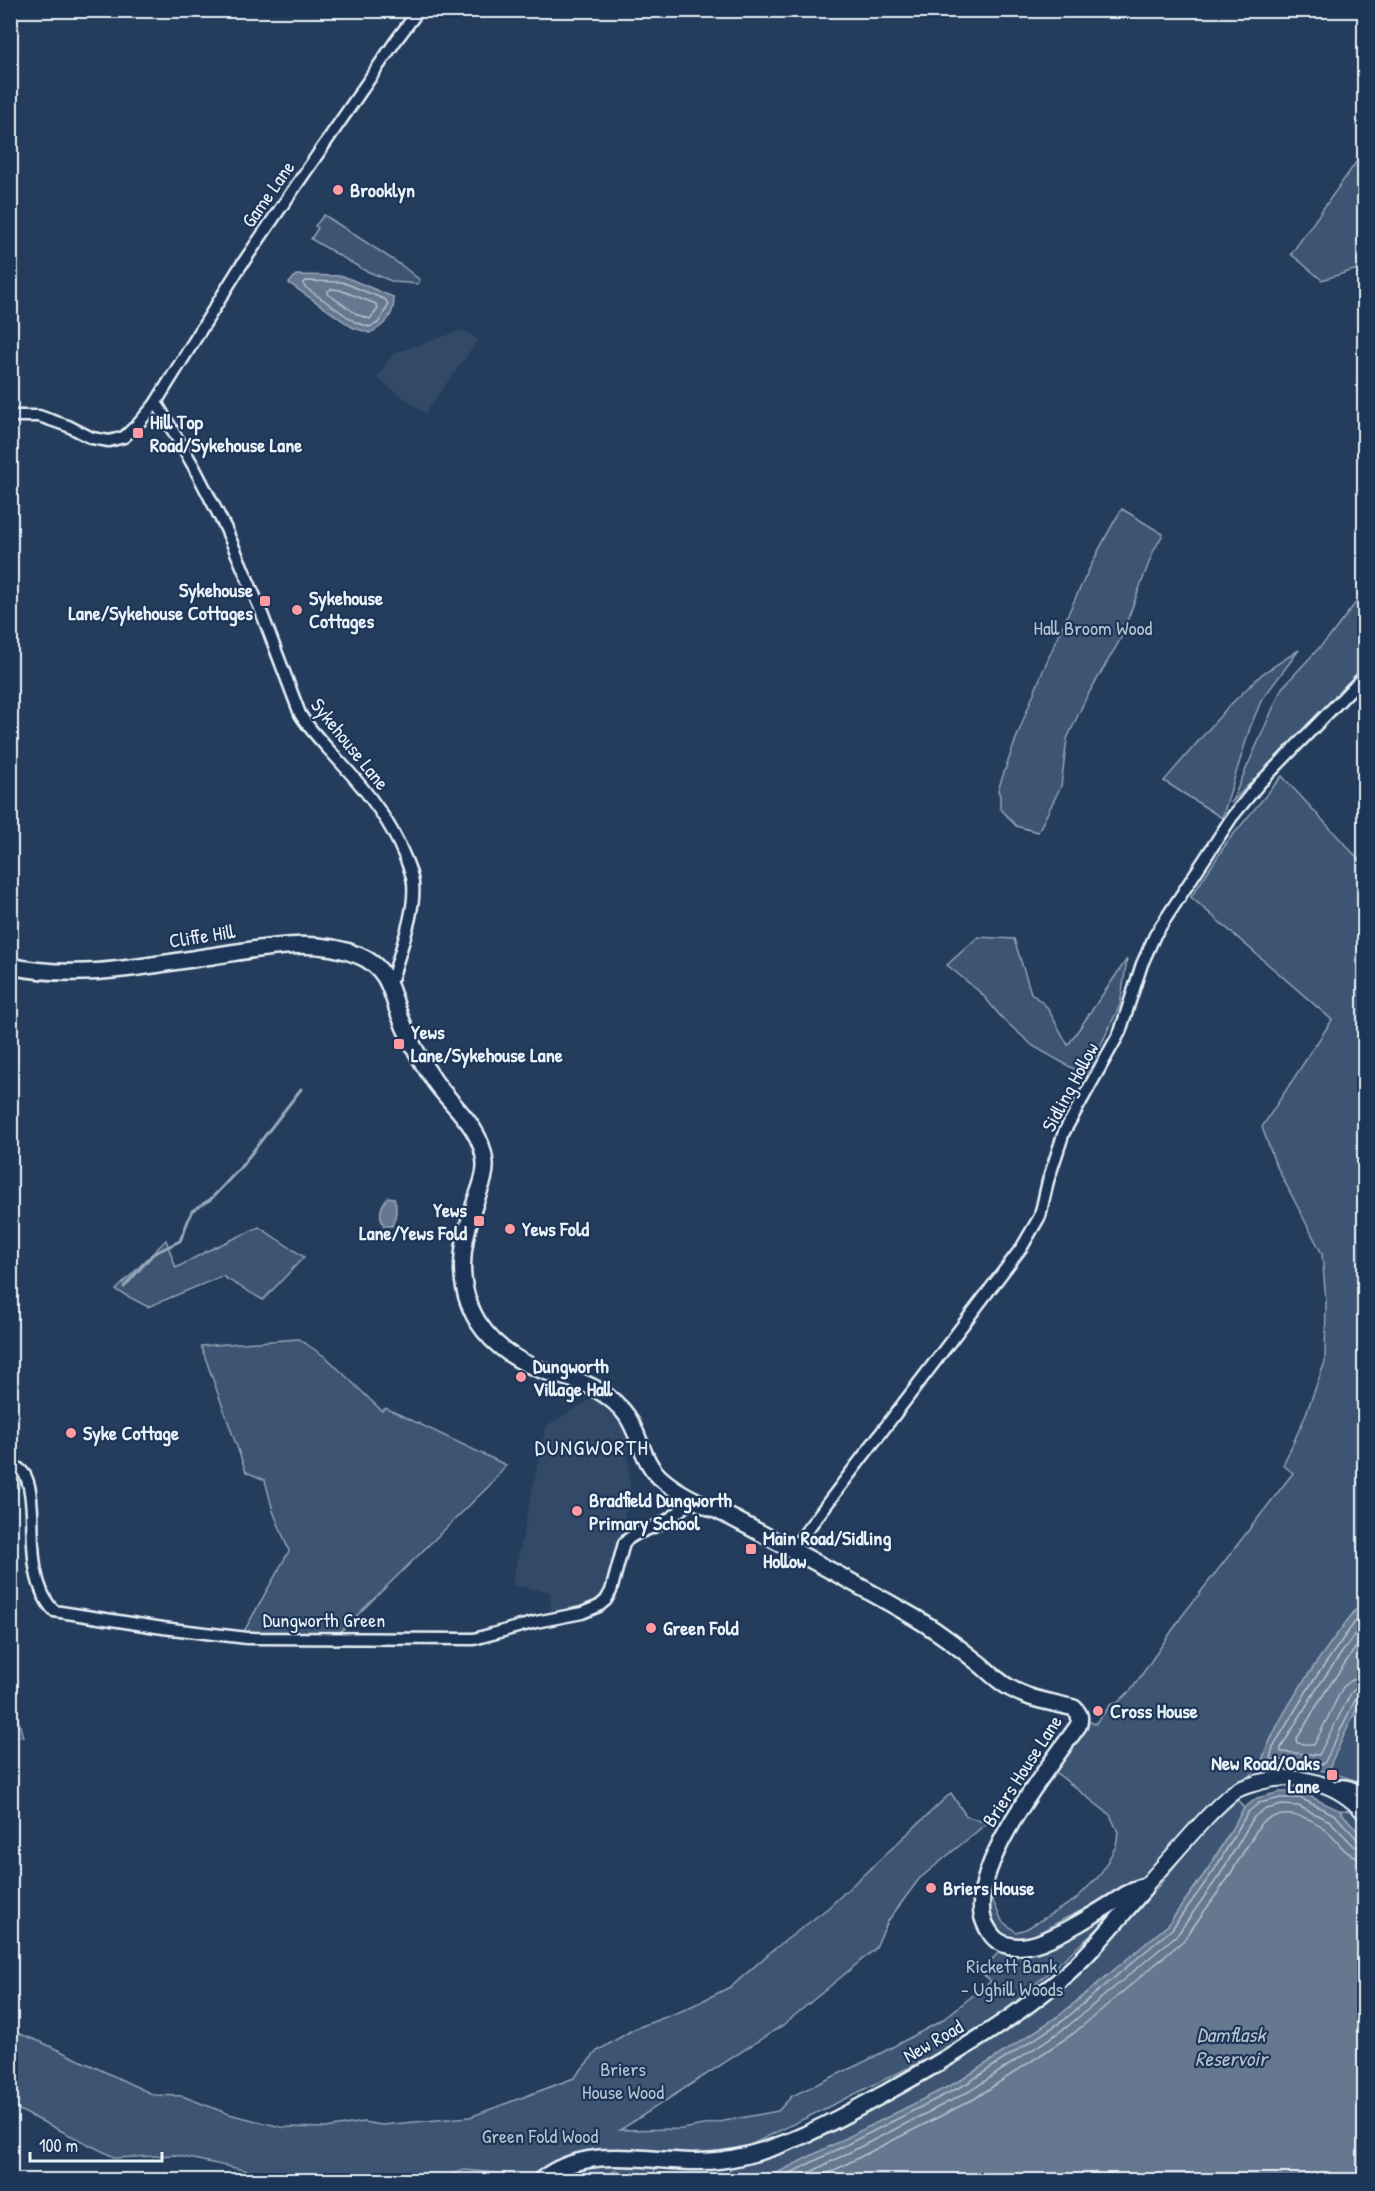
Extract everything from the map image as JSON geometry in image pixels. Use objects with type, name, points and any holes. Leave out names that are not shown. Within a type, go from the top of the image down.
[{"type":"main road","name":"Cliffe Hill","points":[[10,966],[54,973],[84,973],[267,948],[313,946],[336,948],[361,956],[381,969],[389,982]]},
{"type":"main road","points":[[389,982],[408,1035],[427,1070],[472,1126],[482,1147],[485,1170],[462,1253],[463,1284],[469,1303],[482,1328],[491,1339],[512,1356],[536,1368],[591,1386],[610,1400],[627,1416],[653,1471],[675,1489],[792,1550]]},
{"type":"main road","name":"Briers House Lane","points":[[792,1550],[938,1631],[1011,1689],[1033,1698],[1074,1708],[1078,1712],[1080,1716],[1078,1726],[1016,1813],[991,1864],[982,1911],[984,1921],[994,1939],[1002,1944],[1021,1947],[1042,1942],[1133,1890],[1146,1886]]},
{"type":"main road","name":"New Road","points":[[545,2177],[570,2163],[593,2158],[721,2160],[757,2152],[845,2114],[979,2039],[1025,2006],[1058,1981],[1090,1951],[1146,1886]]},
{"type":"street","name":"Game Lane","points":[[10,416],[39,416],[68,426],[92,438],[109,441],[124,437],[138,424],[155,404],[238,270],[419,10]]},
{"type":"street","name":"Sykehouse Lane","points":[[155,404],[159,407],[194,467],[226,529],[259,606],[292,698],[300,714],[307,726],[355,778],[385,817],[398,839],[413,882],[412,899],[393,977],[389,982]]},
{"type":"street","name":"Sidling Hollow","points":[[792,1550],[1022,1247],[1040,1216],[1064,1132],[1120,1032],[1142,964],[1155,935],[1191,879],[1233,817],[1259,784],[1365,675]]},
{"type":"street","name":"Dungworth Green","points":[[10,1464],[19,1468],[28,1482],[33,1553],[38,1578],[44,1597],[54,1611],[247,1638],[474,1639],[537,1622],[591,1611],[606,1600],[611,1591],[624,1543],[628,1538],[660,1524],[681,1510],[693,1498]]},
{"type":"street","name":"New Road","points":[[1146,1886],[1185,1840],[1238,1789],[1282,1777],[1310,1780],[1332,1789],[1365,1813]]},
{"type":"street","points":[[1332,1789],[1338,1785],[1345,1785],[1365,1793]]},
{"type":"shaded area","points":[[463,330],[478,340],[425,413],[377,378],[394,353]]},
{"type":"shaded area","name":"Bradfield Dungworth Primary School","points":[[596,1396],[621,1418],[627,1434],[630,1492],[621,1531],[624,1538],[616,1551],[607,1590],[601,1600],[577,1610],[551,1613],[550,1592],[512,1585],[546,1426]]},
{"type":"green space","points":[[1364,151],[1364,271],[1354,270],[1322,280],[1291,254]]},
{"type":"green space","points":[[324,215],[401,265],[420,280],[418,284],[394,282],[364,270],[311,239],[318,228],[315,226]]},
{"type":"green space","name":"Hall Broom Wood","points":[[1122,509],[1163,534],[1153,552],[1120,640],[1086,698],[1067,739],[1061,786],[1038,832],[1016,826],[1000,808],[998,790],[1059,633],[1097,554]]},
{"type":"green space","points":[[1364,592],[1364,667],[1231,803],[1282,688],[1331,635]]},
{"type":"green space","points":[[1299,650],[1261,701],[1250,728],[1222,818],[1164,781],[1227,708],[1262,674]]},
{"type":"green space","name":"Rickett Bank - Ughill Woods","points":[[1282,776],[1364,865],[1364,1599],[1291,1701],[1268,1745],[1260,1766],[1143,1881],[1029,1938],[1010,1941],[998,1931],[991,1920],[989,1892],[1002,1921],[1016,1932],[1026,1929],[1075,1900],[1100,1875],[1116,1846],[1118,1832],[1110,1815],[1054,1771],[1088,1721],[1095,1724],[1112,1703],[1117,1703],[1132,1689],[1182,1616],[1293,1473],[1283,1465],[1304,1419],[1325,1362],[1326,1301],[1322,1254],[1275,1163],[1262,1127],[1332,1020],[1191,897],[1228,841]]},
{"type":"green space","points":[[978,937],[1014,939],[1031,993],[1047,1007],[1068,1045],[1127,959],[1120,1005],[1086,1076],[1033,1046],[1002,1018],[981,993],[947,965]]},
{"type":"green space","points":[[259,1227],[304,1257],[263,1300],[222,1276],[148,1307],[116,1290],[166,1240],[176,1268]]},
{"type":"green space","points":[[299,1339],[327,1358],[382,1411],[386,1408],[506,1465],[489,1486],[339,1633],[243,1633],[289,1551],[273,1511],[265,1480],[246,1472],[201,1346]]},
{"type":"green space","points":[[11,1692],[23,1737],[11,1738]]},
{"type":"green space","points":[[1364,1693],[1364,1764],[1358,1781],[1329,1772],[1331,1761]]},
{"type":"green space","points":[[951,1793],[966,1816],[987,1823],[919,1879],[888,1921],[875,1949],[783,2025],[620,2130],[682,2129],[778,2111],[792,2096],[868,2060],[941,2021],[991,1981],[980,1972],[999,1952],[1023,1956],[1038,1952],[1126,1904],[1005,2011],[941,2052],[744,2148],[728,2153],[657,2155],[654,2175],[613,2171],[611,2180],[562,2180],[465,2170],[431,2180],[291,2180],[175,2155],[116,2158],[11,2106],[10,2030],[41,2042],[154,2095],[182,2096],[229,2114],[281,2127],[326,2128],[363,2122],[382,2125],[470,2117],[574,2078],[597,2051],[634,2029],[684,2010],[732,1986],[773,1950],[828,1908]]},
{"type":"green space","name":"Rickett Bank - Ughill Woods","points":[[1238,1800],[1244,1808],[1210,1866],[1168,1925],[1060,2015],[963,2079],[801,2162],[763,2180],[731,2180],[729,2166],[858,2114],[1089,1961],[1138,1911],[1206,1828]]},
{"type":"green space","points":[[1339,1810],[1353,1811],[1364,1822],[1364,1838]]},
{"type":"water","points":[[296,275],[343,276],[393,297],[393,309],[384,324],[369,333],[352,327],[289,283]]},
{"type":"water","points":[[388,1197],[394,1198],[396,1212],[392,1226],[384,1226],[381,1211]]},
{"type":"water","points":[[1364,1599],[1364,1693],[1329,1772],[1297,1766],[1260,1766],[1268,1745],[1291,1701]]},
{"type":"water","name":"Damflask Reservoir","points":[[1280,1792],[1301,1792],[1339,1810],[1364,1838],[1364,2180],[763,2180],[963,2079],[1060,2015],[1168,1925],[1210,1866],[1244,1808],[1257,1798]]},
{"type":"waterway","points":[[124,1287],[153,1254],[180,1241],[192,1211],[211,1199],[240,1168],[301,1089]]},
{"type":"waterway","points":[[10,1504],[22,1478]]},
{"type":"place","name":"Brooklyn","points":[[338,190]]},
{"type":"place","name":"Hill Top Road/Sykehouse Lane","points":[[138,433]]},
{"type":"place","name":"Sykehouse Lane/Sykehouse Cottages","points":[[265,601]]},
{"type":"place","name":"Sykehouse Cottages","points":[[297,610]]},
{"type":"place","name":"Yews Lane/Sykehouse Lane","points":[[399,1044]]},
{"type":"place","name":"Yews Lane/Yews Fold","points":[[479,1221]]},
{"type":"place","name":"Yews Fold","points":[[510,1229]]},
{"type":"place","name":"Dungworth Village Hall","points":[[521,1377]]},
{"type":"place","name":"Syke Cottage","points":[[71,1433]]},
{"type":"place","name":"Bradfield Dungworth Primary School","points":[[577,1511]]},
{"type":"place","name":"Main Road/Sidling Hollow","points":[[751,1549]]},
{"type":"place","name":"Green Fold","points":[[651,1628]]},
{"type":"place","name":"Cross House","points":[[1098,1711]]},
{"type":"place","name":"New Road/Oaks Lane","points":[[1332,1775]]},
{"type":"place","name":"Briers House","points":[[931,1888]]},
{"type":"district","name":"DUNGWORTH","points":[[592,1447]]},
{"type":"park label","name":"Briers House Wood","points":[[623,2080]]},
{"type":"park label","name":"Green Fold Wood","points":[[540,2136]]}]
